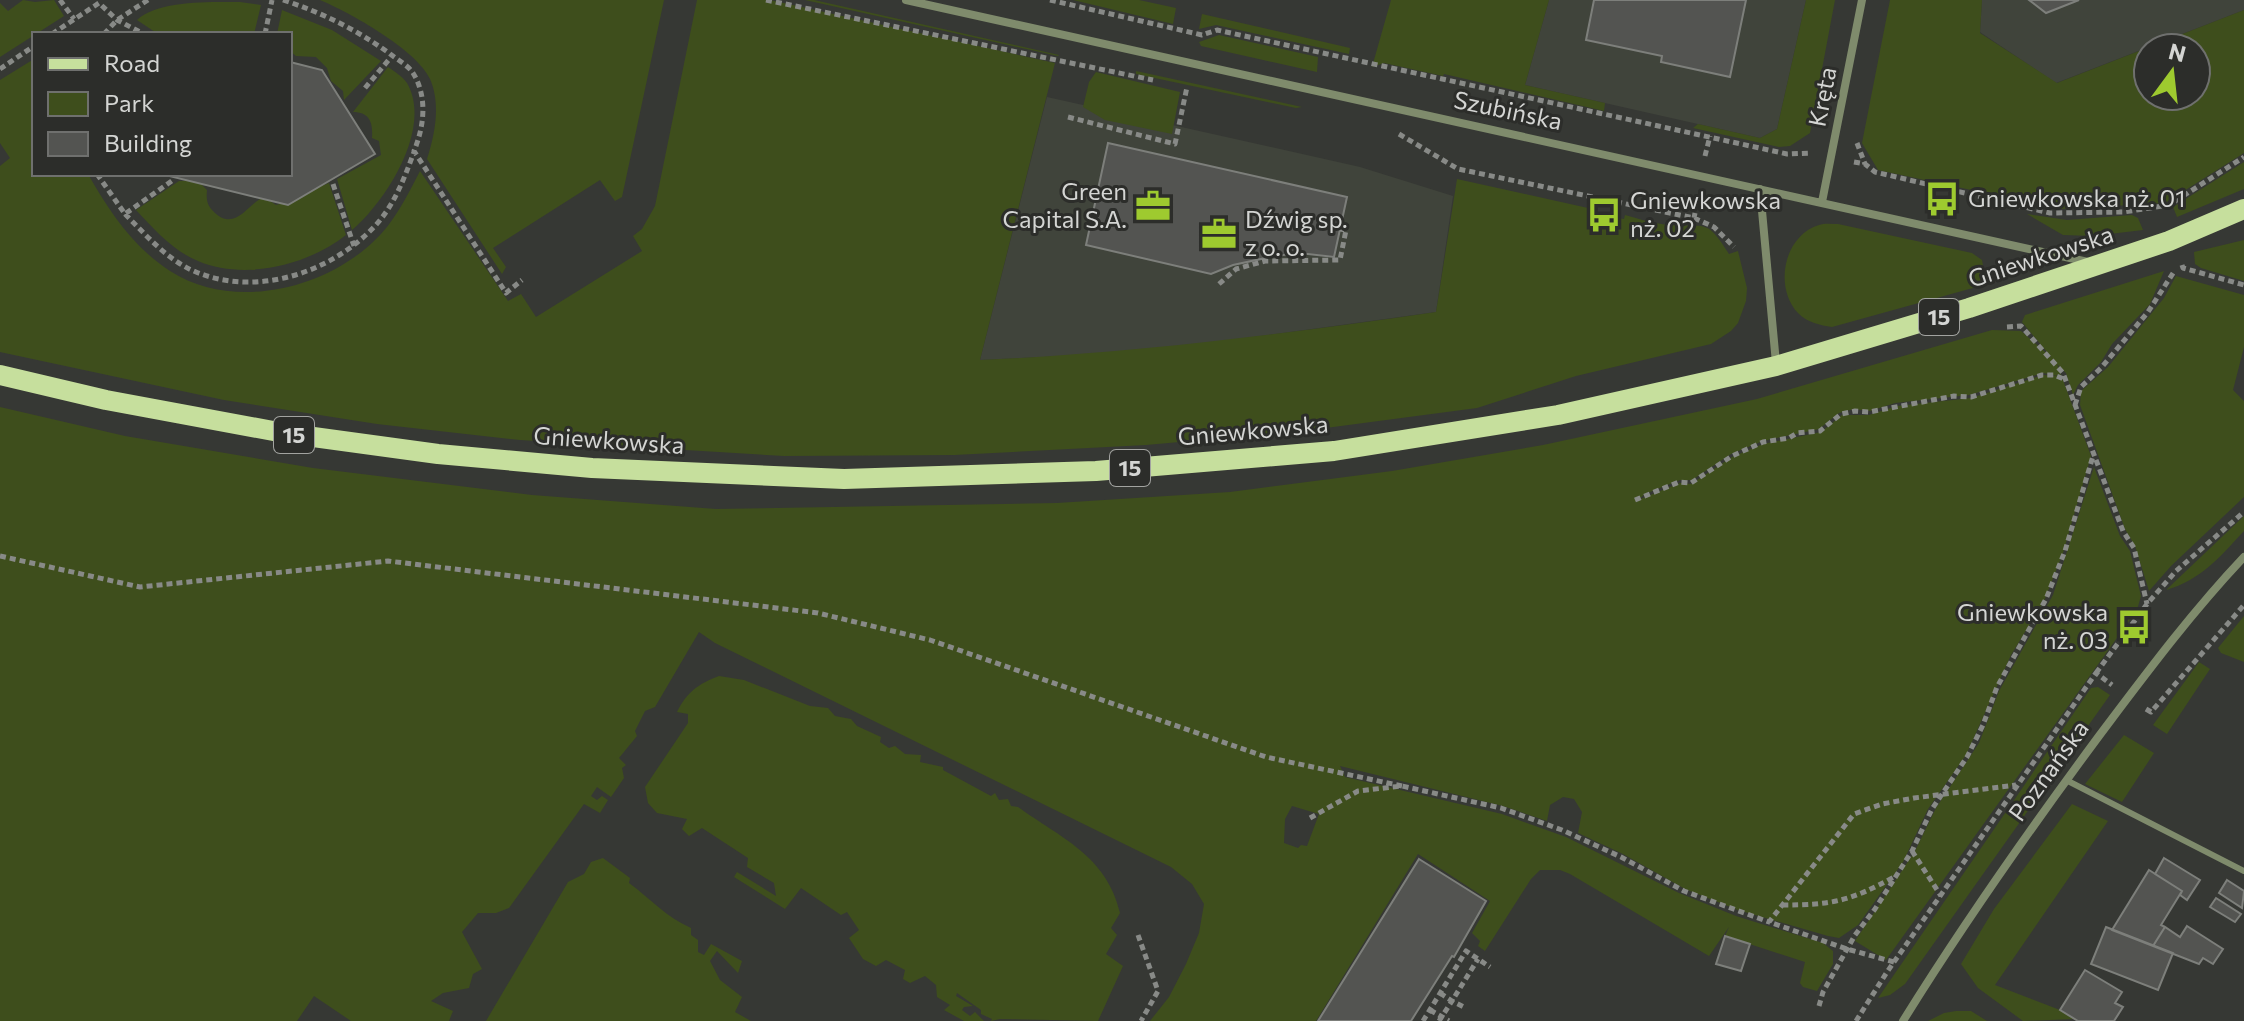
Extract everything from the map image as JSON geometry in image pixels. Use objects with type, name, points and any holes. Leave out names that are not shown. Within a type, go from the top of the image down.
[{"type":"main road","name":"Gniewkowska","points":[[0,375],[106,400],[284,433],[438,454],[592,468],[844,479],[1096,471],[1334,451],[1558,415],[1776,366],[2100,265],[2169,241],[2244,209]]},
{"type":"street","name":"Szubińska","points":[[906,0],[2100,265]]},
{"type":"street","name":"Kręta","points":[[1822,202],[1862,0]]},
{"type":"street","points":[[1760,189],[1776,366]]},
{"type":"street","name":"Poznańska","points":[[1903,1021],[1992,884],[2066,780],[2169,642],[2244,557]]},
{"type":"lane","points":[[2066,780],[2244,871]]},
{"type":"path","points":[[60,0],[74,19]]},
{"type":"path","points":[[106,32],[117,20],[148,0]]},
{"type":"path","points":[[265,32],[272,0]]},
{"type":"path","points":[[98,176],[125,214],[161,251],[196,272],[230,281],[271,282],[311,270],[346,252],[376,226],[398,193],[422,133],[420,91],[412,71],[336,19],[283,0]]},
{"type":"path","points":[[1050,0],[1202,35],[1217,30],[1787,154],[1812,153]]},
{"type":"path","points":[[55,32],[98,1],[117,20],[140,32]]},
{"type":"path","points":[[0,69],[32,47]]},
{"type":"path","points":[[365,88],[392,56]]},
{"type":"path","points":[[1068,117],[1175,144],[1187,87]]},
{"type":"path","points":[[1398,133],[1458,169],[1695,215],[1714,227],[1734,247]]},
{"type":"path","points":[[1705,157],[1710,136]]},
{"type":"path","points":[[414,151],[506,293],[522,280]]},
{"type":"path","points":[[1854,162],[1865,164],[1875,172],[2050,213],[2124,212],[2169,205],[2244,157]]},
{"type":"path","points":[[125,214],[173,180]]},
{"type":"path","points":[[333,184],[354,246]]},
{"type":"path","points":[[1219,284],[1236,269],[1265,261],[1340,260],[1346,230],[1340,229]]},
{"type":"path","points":[[2075,406],[2081,387],[2148,312],[2179,261]]},
{"type":"path","points":[[1969,308],[1979,329],[2021,326],[2063,373],[2123,531],[2134,548],[2147,604]]},
{"type":"path","points":[[1635,500],[1679,482],[1691,483],[1732,456],[1763,442],[1820,431],[1841,414],[1869,412],[1954,396],[1971,397],[2042,375],[2054,375],[2066,380]]},
{"type":"path","points":[[1819,1006],[1823,992],[1847,949],[1912,851],[1941,796],[1967,757],[1997,687],[2046,599],[2065,551],[2093,456]]},
{"type":"path","points":[[2096,673],[2147,604],[2176,571],[2244,512]]},
{"type":"path","points":[[0,556],[140,587],[388,561],[818,613],[930,640],[1266,757],[1501,808],[1562,830],[1684,891],[1847,949],[1894,962]]},
{"type":"path","points":[[1769,922],[1854,814],[1882,804],[2017,785]]},
{"type":"path","points":[[1310,818],[1358,791],[1402,786]]},
{"type":"path","points":[[1912,851],[1941,896]]},
{"type":"path","points":[[1782,905],[1825,905],[1861,894],[1895,876]]},
{"type":"path","points":[[1138,935],[1158,991],[1141,1021]]},
{"type":"path","points":[[1423,1021],[1463,949],[1490,967]]},
{"type":"path","points":[[1440,1019],[1478,959]]},
{"type":"path","points":[[1440,993],[1464,1007]]},
{"type":"path","points":[[1430,1010],[1440,1019],[1449,1021]]},
{"type":"shaded area","points":[[1549,0],[1806,0],[1777,129],[1760,138],[1525,85]]},
{"type":"shaded area","points":[[1982,0],[2244,0],[2244,10],[2187,32],[2132,32],[2132,53],[2056,83],[1980,32]]},
{"type":"shaded area","points":[[1047,97],[1360,167],[1453,196],[1436,312],[1196,345],[1089,355],[980,360]]},
{"type":"green space","points":[[23,0],[54,0],[64,16],[39,32],[32,32],[32,36],[0,57],[0,3],[8,11]]},
{"type":"green space","points":[[320,0],[664,0],[622,197],[615,201],[600,180],[493,248],[506,267],[502,274],[427,159],[436,109],[430,79],[423,68],[381,33]]},
{"type":"green space","points":[[697,0],[770,0],[1055,63],[980,360],[1208,342],[1436,312],[1457,179],[1588,208],[1588,214],[1624,219],[1625,215],[1664,224],[1705,227],[1716,235],[1729,254],[1738,251],[1747,288],[1746,301],[1738,323],[1711,344],[1576,376],[1477,408],[1303,431],[1146,445],[954,455],[784,456],[520,440],[377,424],[224,400],[0,352],[0,166],[10,158],[0,143],[0,80],[32,60],[32,176],[89,176],[123,227],[145,251],[170,271],[194,283],[221,290],[276,290],[303,283],[352,259],[381,235],[420,171],[508,301],[521,294],[536,317],[642,251],[633,236],[642,229],[655,206]]},
{"type":"green space","points":[[805,0],[814,0],[1059,55],[1058,56]]},
{"type":"green space","points":[[1073,0],[1139,0],[1176,8],[1173,24]]},
{"type":"green space","points":[[1391,0],[1549,0],[1525,85],[1605,103],[1604,111],[1444,74],[1384,63],[1372,67]]},
{"type":"green space","points":[[1806,0],[1835,0],[1810,133],[1790,146],[1779,147],[1693,128],[1698,124],[1760,138],[1777,129]]},
{"type":"green space","points":[[1890,0],[1982,0],[1980,33],[2057,83],[2132,54],[2132,112],[2212,112],[2212,32],[2188,32],[2244,10],[2244,153],[2165,203],[2060,209],[1878,170],[1862,143]]},
{"type":"green space","points":[[200,2],[261,5],[254,32],[155,32],[137,20],[158,9]]},
{"type":"green space","points":[[282,10],[332,30],[381,61],[344,100],[343,91],[331,81],[327,68],[316,57],[296,56],[292,53],[292,32],[277,32]]},
{"type":"green space","points":[[1202,14],[1350,48],[1349,54],[1216,25],[1199,29]]},
{"type":"green space","points":[[1219,35],[1318,57],[1317,72],[1201,46],[1199,42]]},
{"type":"green space","points":[[388,67],[407,83],[413,101],[414,121],[410,142],[391,183],[352,230],[337,179],[381,155],[379,141],[372,138],[369,119],[353,112]]},
{"type":"green space","points":[[1136,71],[1302,107],[1136,74]]},
{"type":"green space","points":[[1096,72],[1180,92],[1172,134],[1105,120],[1083,107],[1089,82]]},
{"type":"green space","points":[[2244,162],[2244,189],[2177,217],[2173,207]]},
{"type":"green space","points":[[179,181],[198,181],[207,190],[210,208],[222,218],[229,219],[236,218],[264,197],[276,205],[329,183],[346,235],[313,255],[275,267],[236,270],[216,267],[189,257],[172,245],[136,210]]},
{"type":"green space","points":[[2027,214],[2067,220],[2132,215],[2138,218],[2143,230],[2093,236],[2063,235]]},
{"type":"green space","points":[[1821,224],[1838,224],[1972,253],[1982,260],[1985,277],[1980,286],[1832,327],[1814,323],[1798,313],[1791,302],[1786,290],[1786,264],[1797,240],[1807,231]]},
{"type":"green space","points":[[2244,240],[2244,281],[2195,264],[2194,252]]},
{"type":"green space","points":[[2164,271],[2150,304],[2112,344],[2073,395],[2066,373],[2057,364],[2091,456],[2063,553],[2044,601],[2011,655],[1966,755],[1928,809],[1903,862],[1858,925],[1839,938],[1738,910],[1685,889],[1578,833],[1582,812],[1574,799],[1563,797],[1550,805],[1547,821],[1503,806],[1340,766],[1345,777],[1502,814],[1566,837],[1679,893],[1736,916],[1823,943],[1833,951],[1833,964],[1817,991],[1800,983],[1805,962],[1725,936],[1729,927],[1709,956],[1560,870],[1540,870],[1531,879],[1485,951],[1478,946],[1480,941],[1472,933],[1490,901],[1418,854],[1316,1021],[1150,1021],[1169,997],[1199,933],[1204,904],[1192,884],[1171,867],[715,643],[699,632],[655,707],[645,711],[635,731],[637,736],[619,758],[626,765],[622,768],[624,778],[611,797],[597,787],[591,796],[597,800],[602,796],[608,800],[600,813],[584,804],[509,908],[496,913],[478,913],[462,932],[482,969],[473,974],[469,988],[443,993],[431,1001],[453,1011],[449,1021],[351,1021],[314,996],[297,1021],[0,1021],[0,407],[125,436],[313,468],[532,495],[716,509],[1057,503],[1230,492],[1392,471],[1543,445],[1757,399],[1992,330],[2021,331],[2052,358],[2022,322],[2025,315]],"holes":[[[2043,373],[2059,376],[2043,375],[1971,398],[1897,406],[1869,415],[1842,415],[1821,432],[1763,444],[1732,457],[1691,484],[1680,483],[1638,500],[1645,494],[1680,480],[1692,480],[1731,454],[1763,441],[1819,429],[1839,413],[1969,395]],[[1292,806],[1319,814],[1307,846],[1298,848],[1284,843],[1285,819]]]},
{"type":"green space","points":[[2176,276],[2244,295],[2244,347],[2233,390],[2244,401],[2244,497],[2149,591],[2135,546],[2125,529],[2080,405],[2081,391],[2108,367],[2164,298]]},
{"type":"green space","points":[[2094,467],[2120,536],[2130,551],[2141,596],[2137,610],[1886,960],[1855,941],[1915,851],[1936,808],[1979,743],[1999,691],[2053,595]]},
{"type":"green space","points":[[2244,516],[2244,531],[2218,558],[2200,574],[2166,590]]},
{"type":"green space","points":[[2244,616],[2244,662],[2221,653],[2218,648]]},
{"type":"green space","points":[[2199,662],[2210,669],[2167,734],[2153,725]]},
{"type":"green space","points":[[719,676],[744,680],[810,706],[828,708],[835,716],[851,719],[857,726],[881,737],[880,742],[889,748],[895,746],[905,754],[921,755],[920,762],[943,767],[943,770],[991,796],[995,793],[999,800],[1008,799],[1011,806],[1018,807],[1080,850],[1105,877],[1120,913],[1111,928],[1117,935],[1106,954],[1123,966],[1098,1021],[991,1021],[992,1019],[981,1014],[981,1010],[957,993],[956,996],[973,1006],[962,1010],[970,1016],[975,1012],[984,1021],[964,1021],[944,1010],[950,1005],[937,997],[936,985],[925,976],[910,983],[903,979],[905,970],[886,960],[876,966],[863,959],[849,938],[859,930],[847,912],[841,915],[801,888],[785,909],[734,877],[737,872],[776,896],[774,883],[747,867],[748,858],[702,828],[689,836],[682,829],[687,819],[657,813],[648,803],[645,787],[688,723],[688,714],[677,712],[694,690]]},
{"type":"green space","points":[[2098,687],[2110,695],[1905,984],[1890,995],[1878,998],[2091,688]]},
{"type":"green space","points":[[2124,735],[2154,753],[2122,802],[2085,784]]},
{"type":"green space","points":[[2072,804],[2108,821],[1995,985],[2060,1010],[2075,1019],[2023,1021],[1978,988],[1961,964],[1994,909]]},
{"type":"green space","points":[[603,858],[630,878],[629,883],[659,908],[691,928],[691,935],[698,940],[698,952],[704,955],[711,944],[742,961],[738,973],[717,951],[710,961],[720,980],[742,997],[735,1012],[751,1021],[486,1021],[568,882],[584,874],[591,862]]},
{"type":"green space","points":[[1956,1011],[1971,1011],[1987,1021],[1928,1021]]},
{"type":"building","points":[[1594,0],[1746,0],[1730,77],[1661,62],[1662,56],[1586,40]]},
{"type":"building","points":[[2029,0],[2079,0],[2046,13]]},
{"type":"building","points":[[292,62],[322,70],[375,154],[288,205],[169,176],[292,176]]},
{"type":"building","points":[[1108,143],[1347,197],[1334,257],[1299,253],[1275,256],[1233,265],[1211,274],[1086,245]]},
{"type":"building","points":[[2164,858],[2200,880],[2187,900],[2180,895],[2182,891],[2155,874]]},
{"type":"building","points":[[1419,859],[1486,901],[1454,957],[1411,1021],[1318,1021]]},
{"type":"building","points":[[2149,870],[2182,891],[2161,925],[2165,927],[2153,946],[2112,930]]},
{"type":"building","points":[[2227,880],[2244,891],[2242,908],[2219,893]]},
{"type":"building","points":[[2216,898],[2241,914],[2235,922],[2210,907]]},
{"type":"building","points":[[2187,926],[2223,949],[2213,964],[2203,958],[2199,964],[2153,946],[2165,927],[2180,937]]},
{"type":"building","points":[[2106,927],[2173,953],[2158,990],[2091,964]]},
{"type":"building","points":[[1725,936],[1750,944],[1741,971],[1716,964]]},
{"type":"building","points":[[2085,970],[2122,992],[2115,1003],[2123,1007],[2114,1021],[2078,1021],[2060,1010]]},
{"type":"place","name":"Gniewkowska nż. 01","points":[[1942,199]]},
{"type":"place","name":"Green Capital S.A.","points":[[1153,206]]},
{"type":"place","name":"Gniewkowska nż. 02","points":[[1604,215]]},
{"type":"place","name":"Dźwig sp. z o. o.","points":[[1219,234]]},
{"type":"place","name":"Gniewkowska nż. 03","points":[[2134,627]]}]
